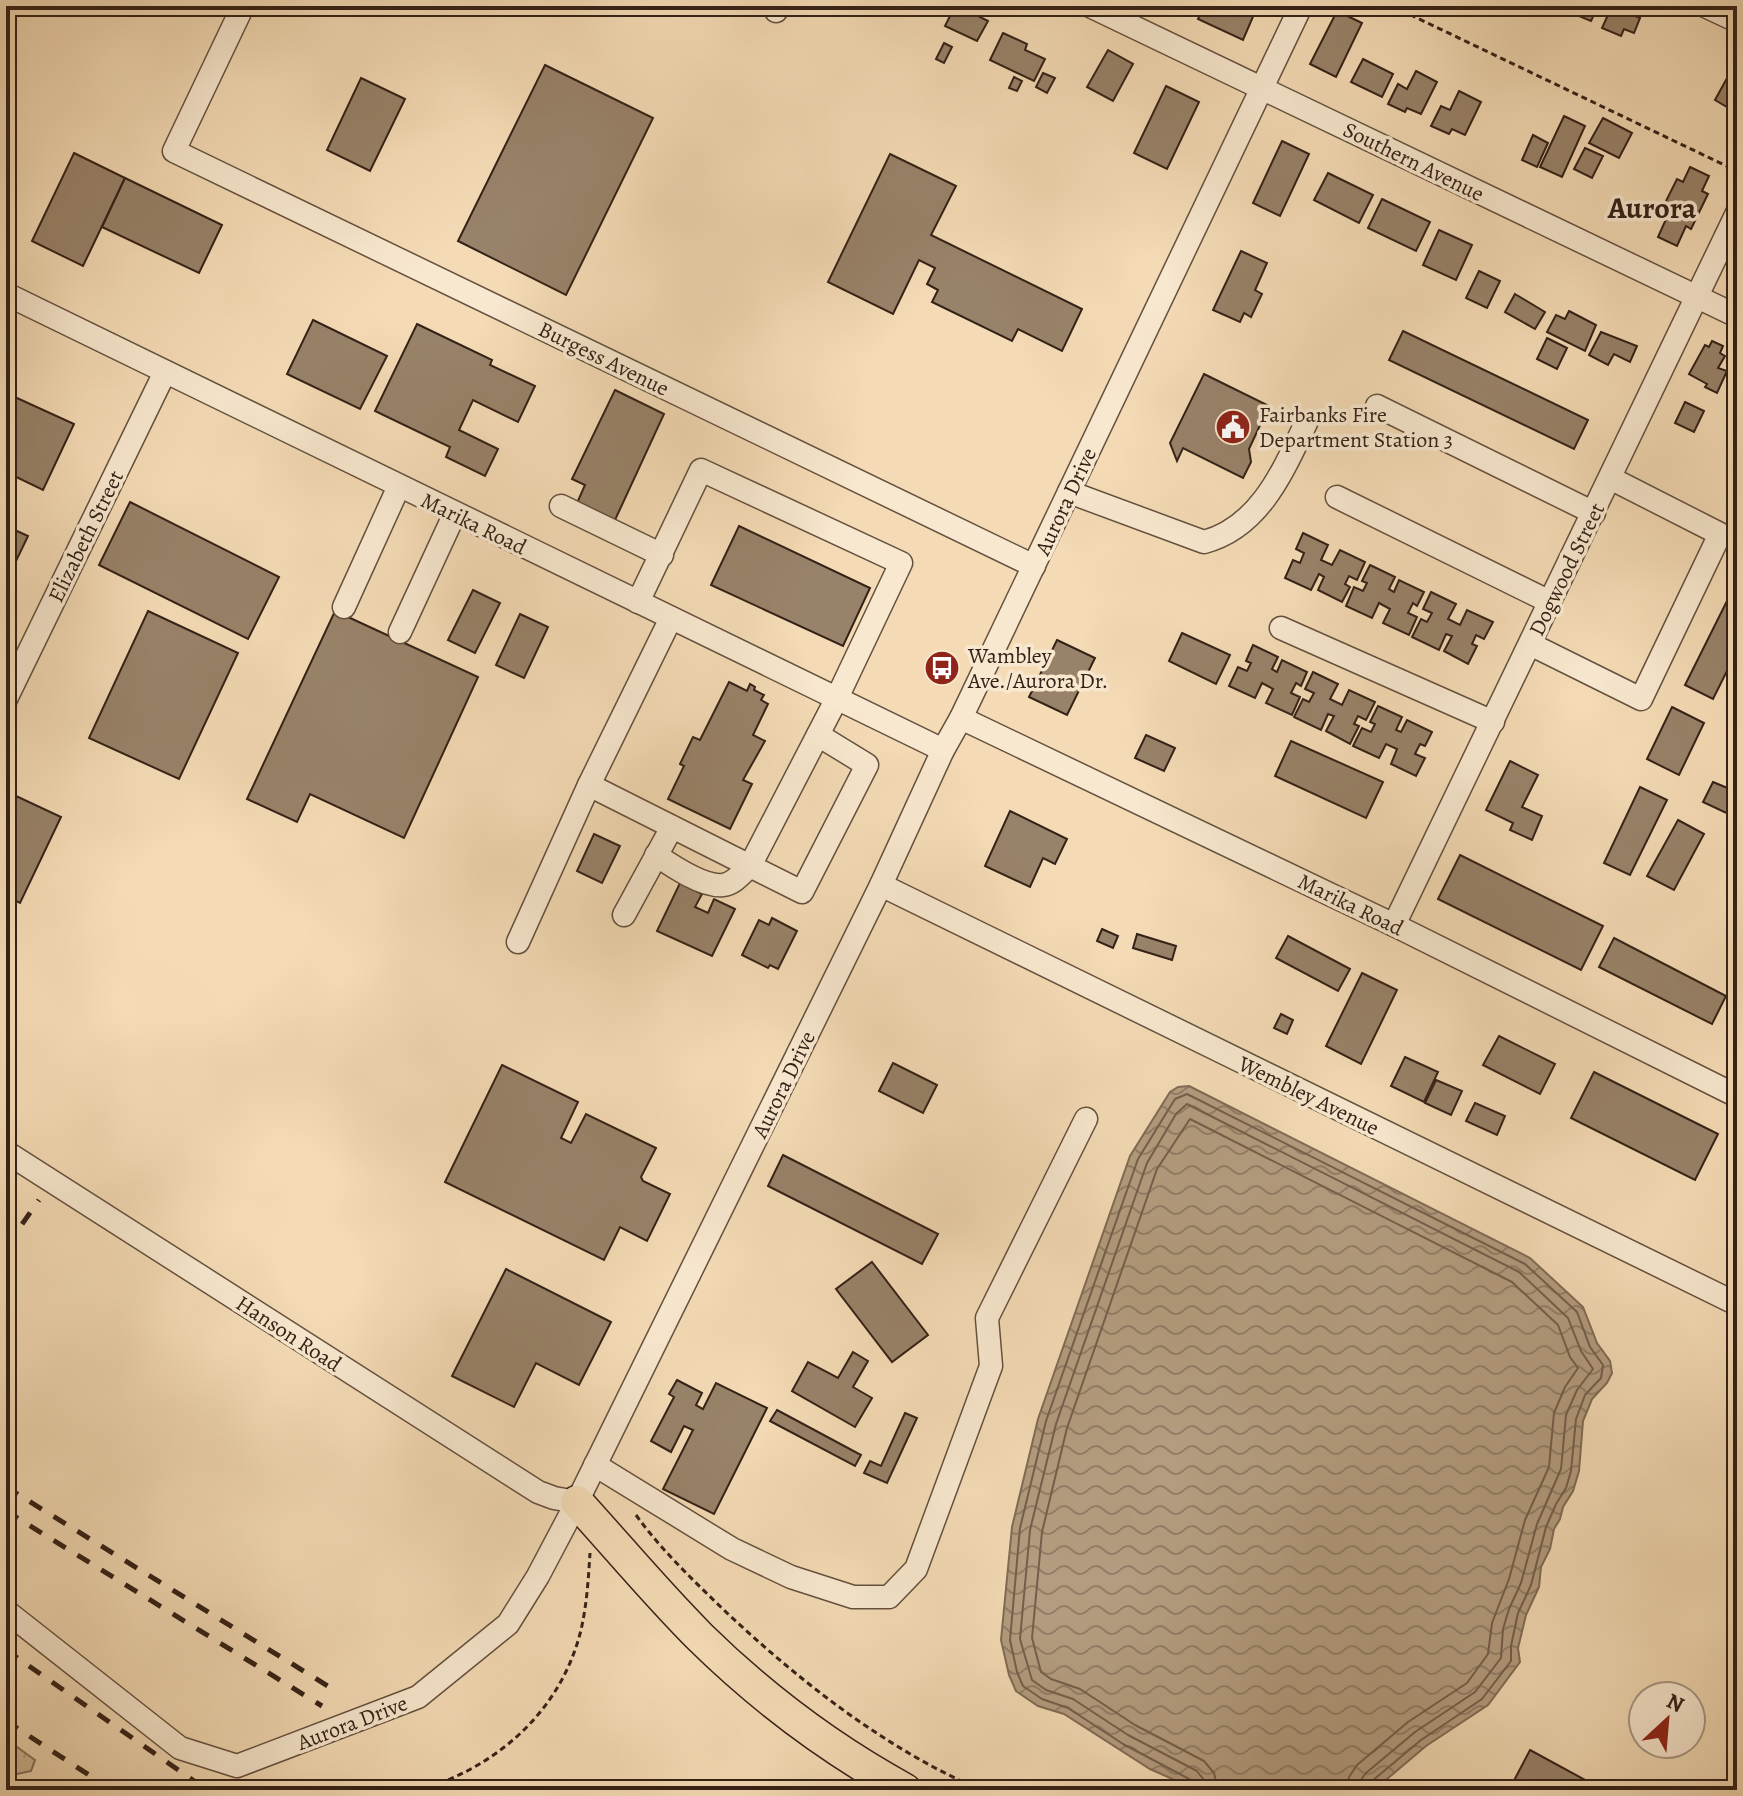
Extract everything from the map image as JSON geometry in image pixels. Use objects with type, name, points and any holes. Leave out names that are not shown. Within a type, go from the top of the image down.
[{"type":"highway","points":[[577,1502],[620,1553],[701,1638],[769,1699],[865,1768],[905,1790]]},
{"type":"street","name":"Burgess Avenue","points":[[243,6],[174,151],[1034,566]]},
{"type":"street","name":"Southern Avenue","points":[[1090,6],[1737,316]]},
{"type":"street","name":"Aurora Drive","points":[[6,1611],[180,1748],[237,1766],[418,1697],[508,1624],[538,1576],[577,1502],[881,885],[1301,6]]},
{"type":"street","points":[[1705,6],[1737,21]]},
{"type":"street","name":"Dogwood Street","points":[[1394,925],[1737,213]]},
{"type":"street","name":"Marika Road","points":[[6,294],[943,750]]},
{"type":"street","name":"Elizabeth Street","points":[[6,699],[165,372]]},
{"type":"street","points":[[1377,406],[1594,513]]},
{"type":"street","points":[[1069,492],[1204,542],[1223,537],[1251,516],[1269,492],[1281,475],[1306,423]]},
{"type":"street","points":[[638,602],[701,470],[901,563],[837,698],[750,866],[732,882],[720,886],[685,874],[656,855]]},
{"type":"street","points":[[1530,644],[1641,699],[1720,534],[1610,478]]},
{"type":"street","points":[[344,607],[399,486]]},
{"type":"street","points":[[1337,497],[1550,602]]},
{"type":"street","points":[[561,506],[662,555]]},
{"type":"street","points":[[400,632],[455,513]]},
{"type":"street","points":[[518,942],[589,785],[671,618]]},
{"type":"street","points":[[1281,628],[1493,722]]},
{"type":"street","name":"Marika Road","points":[[961,718],[1394,925],[1737,1096]]},
{"type":"street","points":[[589,785],[802,892],[867,765],[818,735]]},
{"type":"street","points":[[624,915],[672,827]]},
{"type":"street","name":"Wembley Avenue","points":[[881,885],[1737,1304]]},
{"type":"street","points":[[595,1465],[732,1549],[791,1577],[853,1597],[889,1597],[916,1569],[986,1381],[991,1366],[987,1318],[1086,1119]]},
{"type":"street","name":"Hanson Road","points":[[6,1152],[538,1492],[577,1502]]},
{"type":"path","points":[[1392,6],[1737,171]]},
{"type":"path","points":[[630,1508],[649,1534],[692,1580],[765,1649],[832,1702],[892,1742],[981,1790]]},
{"type":"path","points":[[420,1790],[465,1773],[492,1757],[522,1733],[544,1707],[575,1651],[584,1616],[591,1543]]},
{"type":"path","points":[[6,1784],[30,1790]]},
{"type":"green space","points":[[6,1739],[35,1760],[31,1771],[17,1774],[6,1772]]},
{"type":"water","points":[[1189,1086],[1530,1258],[1583,1307],[1597,1343],[1610,1361],[1612,1373],[1592,1399],[1583,1421],[1579,1471],[1573,1491],[1554,1529],[1550,1549],[1541,1567],[1539,1587],[1526,1615],[1518,1648],[1520,1662],[1488,1705],[1426,1746],[1374,1790],[1197,1790],[1150,1769],[1064,1714],[1038,1706],[1016,1691],[1009,1675],[1001,1640],[1012,1527],[1038,1419],[1130,1156],[1170,1092]]},
{"type":"building","points":[[955,6],[973,6],[970,12],[988,21],[977,41],[945,26]]},
{"type":"building","points":[[1204,6],[1249,6],[1255,12],[1243,40],[1198,19]]},
{"type":"building","points":[[1572,6],[1598,6],[1591,21],[1569,12]]},
{"type":"building","points":[[1612,6],[1640,18],[1634,33],[1624,29],[1621,36],[1602,28]]},
{"type":"building","points":[[1337,11],[1362,23],[1336,77],[1310,64]]},
{"type":"building","points":[[1003,33],[1027,44],[1025,50],[1045,59],[1034,81],[990,60]]},
{"type":"building","points":[[944,43],[952,47],[944,63],[936,59]]},
{"type":"building","points":[[1108,50],[1133,64],[1113,101],[1087,87]]},
{"type":"building","points":[[1363,59],[1393,74],[1382,97],[1351,82]]},
{"type":"building","points":[[1737,60],[1737,113],[1715,100]]},
{"type":"building","points":[[545,65],[653,118],[566,295],[458,241]]},
{"type":"building","points":[[1416,71],[1437,82],[1421,114],[1407,108],[1405,112],[1388,104],[1398,84],[1407,89]]},
{"type":"building","points":[[1043,73],[1055,78],[1047,93],[1036,87]]},
{"type":"building","points":[[1014,77],[1022,81],[1017,91],[1009,88]]},
{"type":"building","points":[[361,78],[405,99],[370,171],[327,150]]},
{"type":"building","points":[[1166,86],[1199,102],[1167,169],[1134,153]]},
{"type":"building","points":[[1459,91],[1481,102],[1465,135],[1452,129],[1449,134],[1431,126],[1441,106],[1450,110]]},
{"type":"building","points":[[1564,116],[1585,126],[1562,177],[1540,167]]},
{"type":"building","points":[[1603,118],[1632,133],[1619,158],[1589,143]]},
{"type":"building","points":[[1533,135],[1548,143],[1537,167],[1522,160]]},
{"type":"building","points":[[1282,141],[1309,154],[1280,216],[1253,203]]},
{"type":"building","points":[[1585,148],[1603,156],[1592,178],[1574,169]]},
{"type":"building","points":[[74,153],[125,178],[83,266],[32,241]]},
{"type":"building","points":[[890,154],[956,186],[931,235],[1082,309],[1062,351],[1018,329],[1012,341],[932,302],[938,290],[927,284],[935,268],[919,260],[893,314],[828,282]]},
{"type":"building","points":[[1690,167],[1709,176],[1702,191],[1708,194],[1691,229],[1686,226],[1677,246],[1658,237],[1667,217],[1660,213],[1677,179],[1683,182]]},
{"type":"building","points":[[1328,173],[1373,195],[1359,223],[1314,200]]},
{"type":"building","points":[[125,178],[222,225],[199,273],[102,227]]},
{"type":"building","points":[[1382,199],[1430,222],[1416,251],[1368,228]]},
{"type":"building","points":[[1439,230],[1472,245],[1456,280],[1423,265]]},
{"type":"building","points":[[1241,251],[1267,263],[1255,290],[1262,294],[1251,317],[1244,313],[1240,322],[1213,310]]},
{"type":"building","points":[[1479,271],[1500,281],[1487,308],[1466,298]]},
{"type":"building","points":[[1515,294],[1545,312],[1535,329],[1505,312]]},
{"type":"building","points":[[1569,311],[1596,325],[1585,351],[1547,332],[1556,315],[1565,319]]},
{"type":"building","points":[[313,320],[387,356],[360,409],[287,374]]},
{"type":"building","points":[[417,324],[492,360],[490,365],[535,386],[518,422],[473,400],[459,430],[498,449],[485,476],[446,457],[450,447],[375,411]]},
{"type":"building","points":[[1403,331],[1588,420],[1574,449],[1389,360]]},
{"type":"building","points":[[1601,332],[1637,346],[1630,362],[1614,354],[1608,365],[1589,355]]},
{"type":"building","points":[[1547,338],[1567,348],[1557,369],[1537,359]]},
{"type":"building","points":[[1712,341],[1723,346],[1720,353],[1725,356],[1718,368],[1727,371],[1717,393],[1689,374],[1705,345],[1709,347]]},
{"type":"building","points":[[1204,374],[1269,406],[1249,449],[1251,462],[1243,478],[1183,448],[1177,461],[1170,443]]},
{"type":"building","points":[[615,390],[664,414],[615,520],[577,503],[585,485],[572,479]]},
{"type":"building","points":[[6,393],[74,424],[43,490],[6,472]]},
{"type":"building","points":[[1685,402],[1704,411],[1694,432],[1675,423]]},
{"type":"building","points":[[130,502],[279,577],[248,639],[99,565]]},
{"type":"building","points":[[6,526],[28,536],[6,582]]},
{"type":"building","points":[[739,526],[870,588],[843,646],[711,585]]},
{"type":"building","points":[[1303,533],[1328,545],[1321,560],[1332,565],[1340,550],[1365,562],[1357,580],[1349,576],[1345,584],[1350,587],[1342,602],[1318,590],[1324,577],[1319,574],[1311,590],[1285,578],[1293,560],[1300,563],[1304,553],[1296,549]]},
{"type":"building","points":[[1370,565],[1395,577],[1389,589],[1394,592],[1399,580],[1424,592],[1417,606],[1413,603],[1408,613],[1417,617],[1409,635],[1383,623],[1390,609],[1379,603],[1372,618],[1346,606],[1354,587],[1363,591],[1367,583],[1362,581]]},
{"type":"building","points":[[473,590],[500,603],[475,653],[448,640]]},
{"type":"building","points":[[1431,592],[1456,604],[1448,619],[1460,625],[1467,610],[1493,622],[1484,639],[1476,635],[1472,644],[1477,646],[1468,664],[1444,651],[1452,636],[1446,634],[1439,650],[1412,637],[1421,619],[1427,622],[1432,613],[1423,609]]},
{"type":"building","points":[[1730,595],[1737,599],[1737,651],[1713,699],[1685,685]]},
{"type":"building","points":[[148,611],[238,653],[179,779],[89,738]]},
{"type":"building","points":[[335,611],[478,677],[404,838],[310,794],[297,822],[247,799]]},
{"type":"building","points":[[520,614],[548,627],[524,678],[496,665]]},
{"type":"building","points":[[1182,633],[1230,655],[1216,684],[1169,661]]},
{"type":"building","points":[[1057,640],[1095,658],[1067,715],[1029,697]]},
{"type":"building","points":[[1253,645],[1278,657],[1272,669],[1277,672],[1282,660],[1307,672],[1301,686],[1296,683],[1291,693],[1300,697],[1292,715],[1266,703],[1273,689],[1262,683],[1255,698],[1229,686],[1238,667],[1247,671],[1251,663],[1246,661]]},
{"type":"building","points":[[1313,672],[1338,684],[1330,699],[1342,705],[1349,690],[1375,702],[1366,720],[1358,716],[1354,724],[1359,726],[1350,744],[1326,731],[1334,716],[1328,714],[1321,730],[1294,717],[1303,699],[1309,702],[1314,693],[1305,689]]},
{"type":"building","points":[[729,682],[747,691],[750,684],[764,695],[761,700],[768,704],[753,735],[765,741],[743,780],[752,784],[730,829],[668,799],[684,766],[680,764],[693,737],[700,740]]},
{"type":"building","points":[[1378,706],[1402,717],[1396,730],[1401,732],[1407,720],[1432,732],[1425,746],[1420,744],[1415,754],[1425,758],[1416,776],[1391,764],[1397,749],[1386,744],[1379,758],[1353,746],[1362,728],[1371,732],[1375,724],[1370,722]]},
{"type":"building","points":[[1672,707],[1704,723],[1679,775],[1647,759]]},
{"type":"building","points":[[1146,735],[1175,748],[1164,771],[1135,758]]},
{"type":"building","points":[[1291,741],[1383,782],[1366,818],[1275,776]]},
{"type":"building","points":[[1510,761],[1538,775],[1522,807],[1542,816],[1532,840],[1510,830],[1513,823],[1486,810]]},
{"type":"building","points":[[1713,782],[1737,792],[1737,818],[1703,802]]},
{"type":"building","points":[[1640,787],[1667,800],[1630,875],[1604,863]]},
{"type":"building","points":[[16,796],[61,817],[20,903],[6,896],[6,817]]},
{"type":"building","points":[[1010,811],[1067,839],[1055,864],[1043,858],[1030,887],[985,866]]},
{"type":"building","points":[[1678,820],[1704,834],[1674,890],[1647,876]]},
{"type":"building","points":[[594,834],[620,846],[602,883],[577,871]]},
{"type":"building","points":[[1460,855],[1603,926],[1581,970],[1438,899]]},
{"type":"building","points":[[680,883],[702,894],[695,907],[708,913],[714,899],[735,909],[712,956],[657,931]]},
{"type":"building","points":[[772,918],[797,931],[778,969],[770,965],[768,968],[742,955],[759,920],[769,925]]},
{"type":"building","points":[[1102,929],[1118,936],[1113,948],[1097,941]]},
{"type":"building","points":[[1137,934],[1176,946],[1172,960],[1133,948]]},
{"type":"building","points":[[1288,936],[1350,969],[1338,991],[1276,958]]},
{"type":"building","points":[[1614,938],[1726,996],[1712,1024],[1599,967]]},
{"type":"building","points":[[1362,973],[1397,990],[1361,1064],[1326,1046]]},
{"type":"building","points":[[1281,1014],[1293,1020],[1287,1034],[1274,1028]]},
{"type":"building","points":[[1499,1036],[1555,1064],[1540,1094],[1483,1065]]},
{"type":"building","points":[[1405,1057],[1438,1072],[1424,1102],[1391,1086]]},
{"type":"building","points":[[893,1063],[937,1085],[923,1113],[879,1091]]},
{"type":"building","points":[[502,1065],[578,1102],[561,1138],[571,1143],[586,1114],[656,1148],[641,1177],[643,1181],[670,1194],[647,1241],[620,1227],[604,1260],[445,1182]]},
{"type":"building","points":[[1594,1072],[1718,1134],[1695,1180],[1571,1118]]},
{"type":"building","points":[[1436,1080],[1462,1091],[1451,1115],[1425,1103]]},
{"type":"building","points":[[1475,1103],[1505,1116],[1497,1135],[1466,1121]]},
{"type":"building","points":[[783,1155],[938,1234],[922,1264],[768,1186]]},
{"type":"building","points":[[872,1262],[928,1335],[892,1362],[836,1289]]},
{"type":"building","points":[[506,1269],[611,1322],[579,1385],[536,1363],[514,1407],[452,1376]]},
{"type":"building","points":[[853,1352],[868,1361],[853,1387],[872,1398],[855,1427],[792,1391],[808,1362],[838,1378]]},
{"type":"building","points":[[677,1380],[702,1393],[696,1405],[703,1409],[716,1383],[767,1408],[714,1514],[663,1489],[693,1430],[684,1426],[671,1452],[651,1441],[674,1397],[669,1394]]},
{"type":"building","points":[[777,1410],[861,1455],[855,1466],[770,1421]]},
{"type":"building","points":[[905,1413],[917,1418],[887,1483],[864,1473],[870,1461],[881,1466]]},
{"type":"building","points":[[1530,1750],[1587,1781],[1582,1790],[1509,1790]]},
{"type":"railway","points":[[6,1247],[39,1200]]},
{"type":"railway","points":[[6,1487],[331,1688]]},
{"type":"railway","points":[[6,1511],[322,1706]]},
{"type":"railway","points":[[6,1650],[207,1790]]},
{"type":"railway","points":[[6,1721],[112,1790]]},
{"type":"place","name":"Fairbanks Fire Department Station 3","points":[[1233,427]]},
{"type":"place","name":"Wambley Ave./Aurora Dr.","points":[[942,668]]},
{"type":"district","name":"Aurora","points":[[1652,208]]}]
